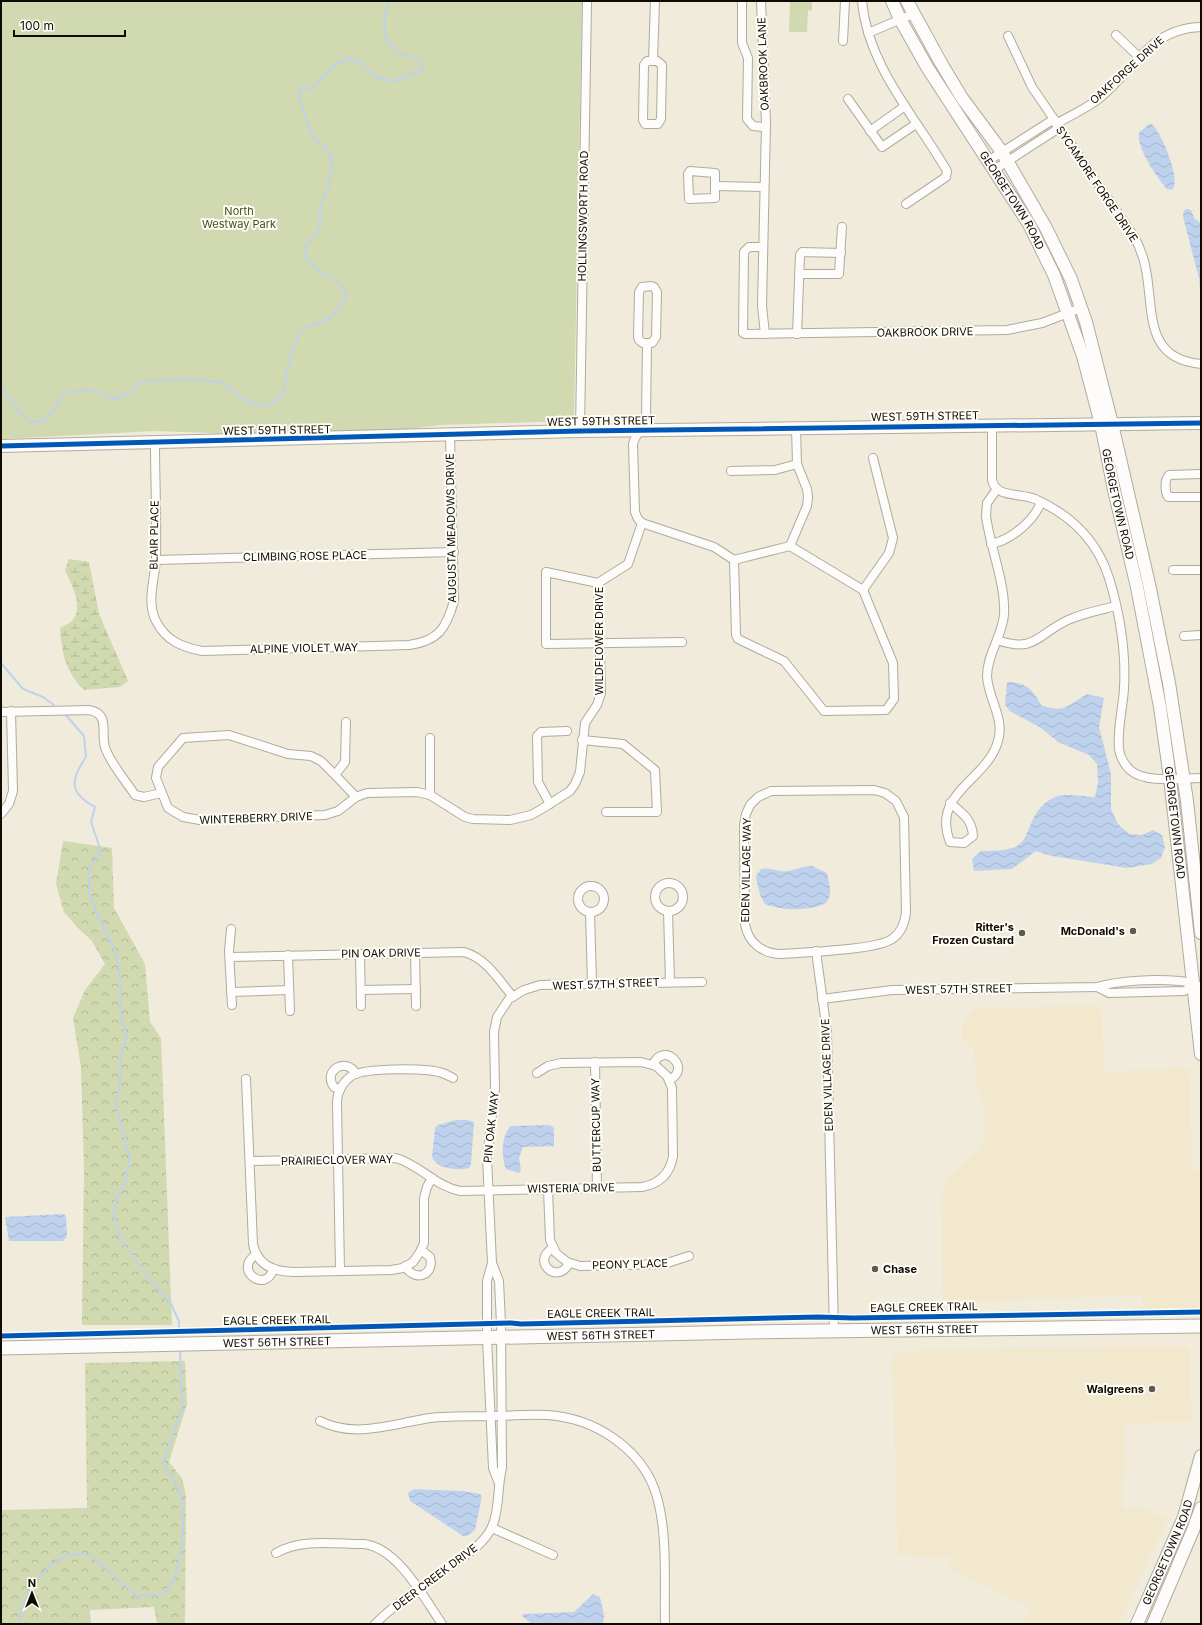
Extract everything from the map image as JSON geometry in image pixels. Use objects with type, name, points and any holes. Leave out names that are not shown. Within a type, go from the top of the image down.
[{"type":"main road","name":"GEORGETOWN ROAD","points":[[892,1],[900,19],[927,67],[1029,224],[1044,253],[1068,313],[1106,424],[1159,630],[1184,778],[1201,933]]},
{"type":"main road","name":"GEORGETOWN ROAD","points":[[907,1],[940,63],[962,98],[1005,157],[1056,248],[1071,279],[1094,349],[1106,424],[1114,490],[1148,642],[1170,778],[1197,986],[1201,1054]]},
{"type":"main road","name":"WEST 59TH STREET","points":[[1,446],[450,436],[580,431],[1201,423]]},
{"type":"main road","name":"WEST 56TH STREET","points":[[1,1348],[834,1331],[1201,1326]]},
{"type":"main road","name":"GEORGETOWN ROAD","points":[[1138,1624],[1185,1512],[1201,1456]]},
{"type":"main road","name":"GEORGETOWN ROAD","points":[[1153,1624],[1200,1515]]},
{"type":"street","name":"HOLLINGSWORTH ROAD","points":[[580,431],[586,1]]},
{"type":"street","points":[[653,61],[655,1]]},
{"type":"street","name":"OAKBROOK LANE","points":[[742,1],[742,43],[748,58],[747,119],[753,126],[765,127]]},
{"type":"street","name":"OAKBROOK LANE","points":[[761,1],[765,127],[762,309],[765,334]]},
{"type":"street","points":[[844,1],[844,41]]},
{"type":"street","points":[[862,1],[868,33],[877,56],[905,106],[947,170],[948,174],[906,204]]},
{"type":"street","points":[[868,33],[913,14]]},
{"type":"street","name":"OAKFORGE DRIVE","points":[[991,165],[1101,97],[1139,57],[1155,42],[1170,32],[1187,28],[1201,27]]},
{"type":"street","points":[[1116,35],[1139,57]]},
{"type":"street","name":"SYCAMORE FORGE DRIVE","points":[[1008,36],[1030,83],[1135,238],[1145,264],[1152,324],[1159,340],[1176,356],[1188,362],[1201,364]]},
{"type":"street","points":[[647,61],[653,61],[660,62],[662,65],[661,119],[658,124],[645,124],[643,119],[644,64],[647,61]]},
{"type":"street","points":[[848,99],[880,145],[883,147],[916,124]]},
{"type":"street","points":[[870,131],[905,106]]},
{"type":"street","points":[[689,171],[714,172],[716,186],[715,198],[689,199],[689,171]]},
{"type":"street","points":[[716,186],[764,187]]},
{"type":"street","points":[[799,274],[839,274],[842,227]]},
{"type":"street","points":[[763,247],[749,247],[744,252],[743,333],[765,334]]},
{"type":"street","points":[[797,334],[800,256],[802,252],[841,253]]},
{"type":"street","points":[[651,286],[654,287],[657,292],[656,337],[654,342],[647,343],[641,342],[638,338],[639,292],[642,287],[651,286]]},
{"type":"street","name":"OAKBROOK DRIVE","points":[[765,334],[1007,330],[1032,326],[1081,308]]},
{"type":"street","points":[[647,343],[646,418],[644,425],[635,436],[633,444],[635,512],[638,519],[642,523],[714,546],[734,560],[790,546],[863,590],[893,663],[894,699],[886,710],[824,711],[784,661],[738,639],[736,635],[734,560]]},
{"type":"street","points":[[992,425],[992,479],[997,490],[1003,493],[1022,495],[1056,509],[1073,521],[1090,540],[1104,565],[1116,606],[1122,636],[1124,694],[1119,744],[1121,755],[1128,767],[1139,776],[1146,778],[1201,778]]},
{"type":"street","points":[[790,546],[808,498],[807,490],[797,464],[796,428]]},
{"type":"street","name":"AUGUSTA MEADOWS DRIVE","points":[[433,638],[447,623],[454,601],[450,436]]},
{"type":"street","name":"BLAIR PLACE","points":[[155,443],[156,560],[151,592],[152,605],[155,620],[163,633],[174,643]]},
{"type":"street","points":[[863,590],[889,553],[893,538],[873,458]]},
{"type":"street","points":[[731,471],[775,470],[797,464]]},
{"type":"street","points":[[1201,474],[1169,475],[1166,479],[1166,494],[1168,497],[1201,497]]},
{"type":"street","points":[[950,803],[965,815],[972,825],[973,836],[964,843],[950,842],[946,832],[950,803],[956,794],[989,759],[997,744],[1000,734],[999,719],[988,677],[988,666],[1003,620],[1004,602],[986,522],[986,509],[989,500],[997,490]]},
{"type":"street","points":[[991,544],[1010,537],[1036,513],[1041,502]]},
{"type":"street","name":"WILDFLOWER DRIVE","points":[[476,819],[520,818],[531,815],[570,791],[577,781],[580,770],[585,723],[597,705],[601,693],[598,583],[628,564],[642,523]]},
{"type":"street","name":"CLIMBING ROSE PLACE","points":[[156,560],[454,552]]},
{"type":"street","points":[[1173,570],[1201,570]]},
{"type":"street","points":[[598,583],[546,572],[547,644],[682,642]]},
{"type":"street","points":[[997,640],[1014,645],[1025,645],[1077,616],[1116,606]]},
{"type":"street","points":[[1184,636],[1201,635]]},
{"type":"street","name":"ALPINE VIOLET WAY","points":[[174,643],[202,651],[409,645],[433,638]]},
{"type":"street","points":[[1,712],[89,710],[95,712],[104,723],[105,749],[135,795],[144,797],[162,793]]},
{"type":"street","points":[[2,811],[11,799],[13,789],[11,711]]},
{"type":"street","points":[[334,775],[345,762],[346,722]]},
{"type":"street","points":[[550,804],[538,782],[537,736],[541,732],[567,731]]},
{"type":"street","name":"WINTERBERRY DRIVE","points":[[356,797],[321,761],[311,756],[288,754],[228,736],[190,736],[182,738],[158,767],[156,777],[167,806],[173,812],[186,818],[196,820],[325,815],[342,809],[356,797],[367,793],[410,792],[430,795],[465,817],[476,819]]},
{"type":"street","points":[[430,738],[430,795]]},
{"type":"street","points":[[582,740],[623,744],[655,770],[656,812],[606,812]]},
{"type":"street","name":"EDEN VILLAGE WAY","points":[[878,791],[891,797],[898,804],[903,814],[905,824],[906,912],[904,923],[899,932],[885,943],[875,946],[816,951],[771,954],[756,946],[748,935],[745,924],[744,825],[746,814],[750,805],[758,797],[767,792],[878,791]]},
{"type":"street","points":[[668,911],[670,982]]},
{"type":"street","points":[[590,912],[592,983]]},
{"type":"street","points":[[231,929],[229,951],[232,1006]]},
{"type":"street","name":"EDEN VILLAGE DRIVE","points":[[816,951],[828,1052],[834,1331]]},
{"type":"street","points":[[415,952],[416,1006]]},
{"type":"street","name":"PIN OAK DRIVE","points":[[230,957],[458,952],[473,955],[485,964],[513,997]]},
{"type":"street","points":[[360,954],[362,1006]]},
{"type":"street","points":[[288,955],[290,1011]]},
{"type":"street","name":"WEST 57TH STREET","points":[[513,997],[534,986],[592,983],[702,982]]},
{"type":"street","name":"WEST 57TH STREET","points":[[822,999],[908,990],[1097,987],[1109,994],[1184,991],[1197,986]]},
{"type":"street","points":[[361,990],[416,989]]},
{"type":"street","points":[[231,992],[289,990]]},
{"type":"street","name":"PIN OAK WAY","points":[[487,1338],[487,1282],[492,1263],[487,1150],[495,1088],[495,1028],[501,1010],[513,997]]},
{"type":"street","points":[[538,1072],[554,1064],[645,1062],[663,1071],[669,1080],[677,1073],[678,1066],[676,1060],[670,1056],[664,1055],[658,1058],[653,1065]]},
{"type":"street","name":"BUTTERCUP WAY","points":[[595,1062],[597,1188]]},
{"type":"street","points":[[340,1090],[334,1088],[331,1084],[331,1074],[336,1067],[342,1065],[352,1068],[356,1074]]},
{"type":"street","points":[[340,1271],[336,1103],[340,1090],[346,1081],[356,1074],[370,1070],[429,1070],[439,1072],[453,1078]]},
{"type":"street","points":[[246,1079],[253,1244],[257,1254],[264,1264],[273,1270],[281,1272],[391,1270],[413,1262],[421,1250],[424,1238],[424,1198],[427,1187],[432,1178]]},
{"type":"street","name":"WISTERIA DRIVE","points":[[488,1190],[642,1187],[655,1184],[668,1172],[673,1156],[672,1093],[669,1080]]},
{"type":"street","name":"PRAIRIECLOVER WAY","points":[[250,1161],[396,1158],[406,1162],[444,1186],[455,1190],[488,1190]]},
{"type":"street","points":[[548,1189],[549,1233],[553,1248],[558,1256],[569,1263],[567,1268],[556,1273],[548,1270],[544,1259],[546,1254],[553,1248]]},
{"type":"street","points":[[405,1266],[410,1273],[416,1276],[427,1272],[430,1267],[431,1260],[428,1254],[421,1250]]},
{"type":"street","points":[[257,1254],[249,1262],[248,1267],[250,1275],[257,1279],[263,1279],[269,1277],[273,1270]]},
{"type":"street","name":"PEONY PLACE","points":[[569,1263],[580,1266],[664,1264],[689,1256]]},
{"type":"street","name":"PIN OAK WAY","points":[[492,1263],[499,1281],[502,1338]]},
{"type":"street","name":"DEER CREEK DRIVE","points":[[487,1338],[493,1468],[498,1481]]},
{"type":"street","name":"DEER CREEK DRIVE","points":[[375,1624],[480,1544],[492,1528],[497,1508],[498,1481],[502,1468],[502,1338]]},
{"type":"street","points":[[320,1421],[338,1428],[379,1428],[430,1418],[556,1416],[590,1425],[608,1434],[626,1448],[649,1479],[658,1498],[662,1522],[665,1624]]},
{"type":"street","points":[[1185,1512],[1200,1515]]},
{"type":"street","points":[[492,1528],[553,1555]]},
{"type":"street","points":[[276,1553],[285,1548],[300,1544],[371,1545],[391,1556],[442,1624]]},
{"type":"shaded area","points":[[1095,1005],[1101,1009],[1102,1016],[1104,1072],[1181,1068],[1189,1070],[1192,1172],[1201,1172],[1201,1299],[1198,1308],[1143,1308],[1142,1295],[943,1302],[941,1201],[948,1177],[980,1148],[985,1135],[984,1106],[977,1089],[974,1050],[961,1037],[964,1021],[973,1009]]},
{"type":"shaded area","points":[[1183,1346],[1190,1351],[1191,1422],[1124,1423],[1123,1509],[1143,1508],[1166,1518],[1166,1523],[1118,1624],[1022,1624],[1031,1608],[954,1571],[949,1565],[950,1557],[898,1555],[892,1356],[905,1351]]},
{"type":"green space","name":"North Westway Park","points":[[1,1],[582,1],[574,417],[569,421],[441,425],[408,429],[239,434],[154,431],[1,439]]},
{"type":"green space","points":[[790,1],[812,1],[812,10],[808,11],[807,32],[789,32]]},
{"type":"green space","points":[[69,559],[89,562],[99,614],[128,681],[120,687],[84,690],[73,676],[63,654],[60,628],[73,620],[77,608],[77,601],[73,588],[65,570]]},
{"type":"green space","points":[[63,841],[112,848],[114,908],[145,964],[150,1022],[161,1038],[172,1325],[82,1325],[84,1170],[81,1067],[73,1018],[85,990],[105,964],[92,941],[64,912],[56,884]]},
{"type":"green space","points":[[185,1361],[187,1404],[169,1462],[182,1478],[186,1496],[185,1624],[157,1624],[154,1607],[90,1610],[91,1624],[1,1624],[1,1510],[87,1508],[85,1363]]},
{"type":"water","points":[[1149,124],[1152,124],[1156,129],[1169,157],[1174,177],[1174,185],[1172,190],[1167,189],[1158,178],[1148,162],[1141,146],[1139,133]]},
{"type":"water","points":[[1184,210],[1191,210],[1194,218],[1201,223],[1201,302],[1199,278],[1183,217]]},
{"type":"water","points":[[1007,682],[1024,685],[1035,695],[1041,705],[1049,708],[1056,709],[1066,707],[1087,694],[1104,698],[1099,727],[1111,774],[1111,809],[1118,824],[1129,834],[1142,835],[1153,830],[1162,835],[1165,847],[1161,858],[1152,864],[1127,868],[1052,856],[1036,851],[1012,869],[974,871],[972,859],[981,851],[1007,849],[1015,847],[1021,843],[1025,838],[1035,815],[1048,801],[1062,795],[1095,797],[1098,783],[1097,764],[1089,755],[1058,742],[1041,728],[1010,711],[1005,705]]},
{"type":"water","points":[[812,866],[827,873],[830,894],[824,904],[803,909],[787,909],[765,904],[760,894],[756,876],[761,869],[787,871]]},
{"type":"water","points":[[456,1120],[467,1120],[474,1122],[471,1164],[469,1168],[454,1169],[443,1167],[432,1157],[435,1128],[438,1125]]},
{"type":"water","points":[[550,1125],[554,1128],[554,1146],[523,1147],[519,1158],[521,1170],[519,1173],[506,1169],[503,1159],[503,1147],[505,1135],[511,1126]]},
{"type":"water","points":[[64,1214],[66,1216],[67,1236],[63,1241],[9,1241],[5,1217]]},
{"type":"water","points":[[414,1489],[463,1491],[480,1494],[482,1496],[475,1530],[467,1536],[463,1536],[410,1501],[408,1493]]},
{"type":"water","points":[[593,1594],[600,1597],[604,1615],[603,1624],[532,1624],[522,1616],[523,1614],[574,1612]]},
{"type":"waterway","points":[[1,386],[21,414],[31,422],[44,421],[53,412],[63,393],[89,390],[113,399],[130,393],[143,381],[192,379],[224,383],[247,402],[267,407],[283,394],[290,358],[301,332],[307,327],[329,318],[341,306],[347,295],[341,284],[321,272],[307,261],[304,248],[320,228],[320,205],[328,190],[332,161],[327,148],[313,138],[299,99],[301,88],[312,89],[333,66],[349,58],[361,63],[377,78],[395,81],[423,70],[419,58],[399,53],[386,41],[384,24],[388,1]]},
{"type":"waterway","points":[[1,663],[23,689],[43,697],[54,705]]},
{"type":"waterway","points":[[65,714],[84,736],[86,757],[77,773],[75,785],[80,797],[95,807],[91,822],[101,851],[89,869],[89,894],[117,955],[120,978],[121,1016],[127,1037],[121,1054],[120,1083],[116,1105],[130,1160],[124,1187],[117,1198],[114,1215],[120,1239],[148,1277],[171,1304],[179,1321],[179,1339]]},
{"type":"waterway","points":[[19,1624],[23,1605],[34,1585],[48,1567],[66,1556],[76,1554],[91,1557],[137,1596],[162,1595],[171,1585],[180,1554],[183,1518],[180,1493],[163,1463],[182,1408],[180,1349]]},
{"type":"cycle path","points":[[1,446],[580,431],[1201,423]]},
{"type":"cycle path","name":"EAGLE CREEK TRAIL","points":[[1,1336],[511,1323],[1201,1312]]},
{"type":"place","name":"McDonald's","points":[[1133,931]]},
{"type":"place","name":"Ritter's Frozen Custard","points":[[1022,933]]},
{"type":"place","name":"Chase","points":[[875,1269]]},
{"type":"place","name":"Walgreens","points":[[1152,1389]]}]
